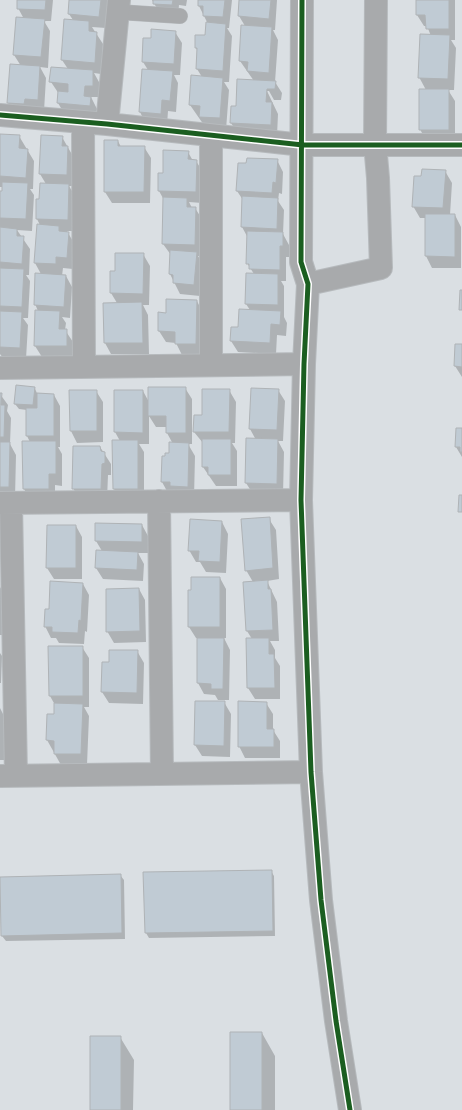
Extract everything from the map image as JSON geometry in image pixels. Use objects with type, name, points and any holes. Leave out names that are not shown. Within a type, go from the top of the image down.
[{"type":"street","points":[[302,0],[303,145],[301,262],[308,284],[304,364],[301,500],[311,772],[320,900],[336,1021],[350,1110]]},
{"type":"street","points":[[308,284],[381,268],[378,178],[375,144],[376,0]]},
{"type":"street","points":[[107,124],[119,6]]},
{"type":"street","points":[[0,115],[107,124],[303,145],[375,144],[462,146]]},
{"type":"street","points":[[83,123],[84,367]]},
{"type":"street","points":[[210,136],[211,365]]},
{"type":"street","points":[[0,368],[304,364]]},
{"type":"street","points":[[301,500],[6,503],[8,776],[311,772]]},
{"type":"street","points":[[159,501],[162,774]]},
{"type":"lane","points":[[119,6],[180,16]]},
{"type":"building","points":[[17,0],[46,0],[45,10],[17,9]]},
{"type":"building","points":[[69,0],[101,0],[99,17],[68,14]]},
{"type":"building","points":[[153,0],[173,0],[172,5],[153,4]]},
{"type":"building","points":[[198,0],[225,0],[223,17],[203,16],[203,6],[198,6]]},
{"type":"building","points":[[239,0],[271,0],[269,19],[238,16]]},
{"type":"building","points":[[416,0],[449,0],[449,29],[426,29],[425,15],[416,15]]},
{"type":"building","points":[[16,17],[45,19],[41,57],[13,55]]},
{"type":"building","points":[[64,19],[89,21],[89,31],[97,32],[95,63],[61,60]]},
{"type":"building","points":[[206,22],[226,24],[223,71],[196,69],[197,48],[195,48],[195,35],[205,35]]},
{"type":"building","points":[[241,25],[272,27],[269,73],[247,71],[248,62],[239,61]]},
{"type":"building","points":[[151,29],[176,31],[174,64],[142,62],[143,38],[151,38]]},
{"type":"building","points":[[420,34],[450,35],[448,79],[418,78]]},
{"type":"building","points":[[10,64],[40,66],[38,100],[25,99],[24,104],[7,103]]},
{"type":"building","points":[[51,67],[93,70],[93,86],[85,86],[84,96],[91,97],[90,106],[57,103],[58,91],[68,92],[68,84],[49,82]]},
{"type":"building","points":[[142,69],[173,71],[170,101],[162,100],[161,114],[139,112]]},
{"type":"building","points":[[191,75],[223,78],[220,118],[199,117],[200,106],[189,105]]},
{"type":"building","points":[[237,79],[276,81],[275,89],[267,89],[266,102],[272,102],[271,125],[230,123],[231,106],[236,106]]},
{"type":"building","points":[[419,89],[449,89],[449,130],[419,130]]},
{"type":"building","points":[[0,134],[20,135],[19,148],[28,149],[26,178],[0,176]]},
{"type":"building","points":[[41,135],[63,136],[62,146],[68,146],[67,175],[39,174]]},
{"type":"building","points":[[104,140],[118,140],[118,146],[145,146],[144,192],[104,192]]},
{"type":"building","points":[[163,150],[189,151],[188,159],[197,160],[196,192],[158,191],[158,173],[163,173]]},
{"type":"building","points":[[247,158],[278,159],[276,183],[273,182],[272,193],[236,191],[238,163],[246,163]]},
{"type":"building","points":[[422,169],[446,170],[443,208],[412,207],[414,176],[421,176]]},
{"type":"building","points":[[2,182],[28,183],[26,219],[0,218],[0,191],[2,191]]},
{"type":"building","points":[[40,183],[69,184],[68,220],[36,219],[36,199],[39,199]]},
{"type":"building","points":[[242,196],[278,198],[277,229],[241,227]]},
{"type":"building","points":[[163,197],[187,198],[187,207],[196,207],[195,245],[162,244]]},
{"type":"building","points":[[425,214],[455,214],[455,257],[425,256]]},
{"type":"building","points":[[37,224],[59,226],[59,231],[69,232],[67,258],[56,257],[56,264],[34,263]]},
{"type":"building","points":[[0,227],[17,229],[17,236],[24,236],[22,264],[0,262]]},
{"type":"building","points":[[247,231],[283,232],[283,246],[280,246],[280,270],[249,269],[249,264],[246,264]]},
{"type":"building","points":[[170,250],[197,252],[194,285],[173,283],[173,275],[169,274]]},
{"type":"building","points":[[115,253],[144,253],[143,294],[110,293],[110,271],[115,271]]},
{"type":"building","points":[[0,268],[24,269],[22,307],[0,306]]},
{"type":"building","points":[[35,273],[66,275],[64,307],[34,305]]},
{"type":"building","points":[[246,273],[278,274],[278,305],[245,304]]},
{"type":"building","points":[[460,290],[462,290],[462,310],[459,310]]},
{"type":"building","points":[[166,299],[197,300],[196,344],[175,344],[175,332],[158,331],[158,312],[166,313]]},
{"type":"building","points":[[142,302],[143,343],[104,343],[103,303]]},
{"type":"building","points":[[239,309],[281,311],[280,325],[271,324],[270,343],[230,341],[231,327],[238,327]]},
{"type":"building","points":[[35,310],[60,311],[59,329],[67,329],[67,346],[34,346]]},
{"type":"building","points":[[0,311],[22,312],[20,348],[0,347]]},
{"type":"building","points":[[455,344],[462,344],[462,367],[454,366]]},
{"type":"building","points":[[16,385],[35,387],[33,405],[14,404]]},
{"type":"building","points":[[148,387],[186,387],[186,433],[166,433],[166,416],[148,416]]},
{"type":"building","points":[[251,388],[279,389],[277,430],[249,429]]},
{"type":"building","points":[[202,389],[230,389],[229,432],[193,432],[194,415],[202,415]]},
{"type":"building","points":[[69,390],[97,390],[97,431],[70,431]]},
{"type":"building","points":[[114,390],[143,390],[143,433],[114,432]]},
{"type":"building","points":[[0,393],[2,393],[1,405],[5,405],[4,437],[0,437]]},
{"type":"building","points":[[37,393],[54,394],[54,436],[26,436],[26,408],[37,408]]},
{"type":"building","points":[[456,428],[462,428],[462,452],[460,452],[460,447],[455,447]]},
{"type":"building","points":[[246,438],[278,439],[277,484],[245,483]]},
{"type":"building","points":[[202,439],[231,439],[231,475],[208,475],[208,467],[202,467]]},
{"type":"building","points":[[112,440],[138,440],[138,489],[113,489]]},
{"type":"building","points":[[22,441],[56,441],[56,474],[49,474],[49,489],[23,489]]},
{"type":"building","points":[[0,442],[10,442],[9,487],[0,487]]},
{"type":"building","points":[[169,442],[189,443],[188,487],[170,486],[170,482],[161,482],[162,456],[165,456],[165,453],[169,453]]},
{"type":"building","points":[[73,446],[100,446],[101,451],[105,452],[105,463],[102,464],[101,489],[72,489]]},
{"type":"building","points":[[459,495],[462,495],[462,512],[458,512]]},
{"type":"building","points":[[270,517],[273,568],[245,571],[241,519]]},
{"type":"building","points":[[190,519],[222,521],[220,562],[198,561],[199,551],[188,551]]},
{"type":"building","points":[[95,523],[142,524],[142,542],[95,541]]},
{"type":"building","points":[[47,525],[76,525],[76,568],[46,568]]},
{"type":"building","points":[[96,550],[138,552],[137,570],[95,568]]},
{"type":"building","points":[[191,577],[220,577],[220,627],[188,627],[188,590],[191,590]]},
{"type":"building","points":[[268,580],[268,589],[271,589],[273,630],[246,631],[243,582]]},
{"type":"building","points":[[50,581],[83,583],[81,621],[79,620],[78,633],[52,632],[52,627],[44,627],[45,609],[49,609]]},
{"type":"building","points":[[139,588],[140,631],[106,632],[106,589]]},
{"type":"building","points":[[197,638],[224,638],[223,689],[211,689],[211,684],[197,683]]},
{"type":"building","points":[[246,638],[269,638],[269,654],[274,654],[275,688],[247,688]]},
{"type":"building","points":[[48,646],[83,646],[83,696],[49,696]]},
{"type":"building","points":[[109,650],[138,650],[137,693],[101,692],[102,662],[109,662]]},
{"type":"building","points":[[195,701],[225,701],[224,746],[194,745]]},
{"type":"building","points":[[238,701],[267,702],[267,729],[274,729],[274,747],[238,747]]},
{"type":"building","points":[[54,703],[83,704],[81,754],[54,754],[54,741],[46,740],[47,714],[54,714]]},
{"type":"building","points":[[272,870],[273,931],[145,933],[143,872]]},
{"type":"building","points":[[121,874],[122,933],[1,936],[0,877]]},
{"type":"building","points":[[230,1032],[262,1032],[262,1110],[230,1110]]},
{"type":"building","points":[[90,1036],[121,1036],[121,1110],[90,1110]]},
{"type":"cycle path","points":[[302,0],[301,262],[308,284],[304,364],[301,500],[311,772],[321,900],[336,1021],[350,1110]]},
{"type":"cycle path","points":[[0,115],[107,124],[303,145],[462,145]]}]
